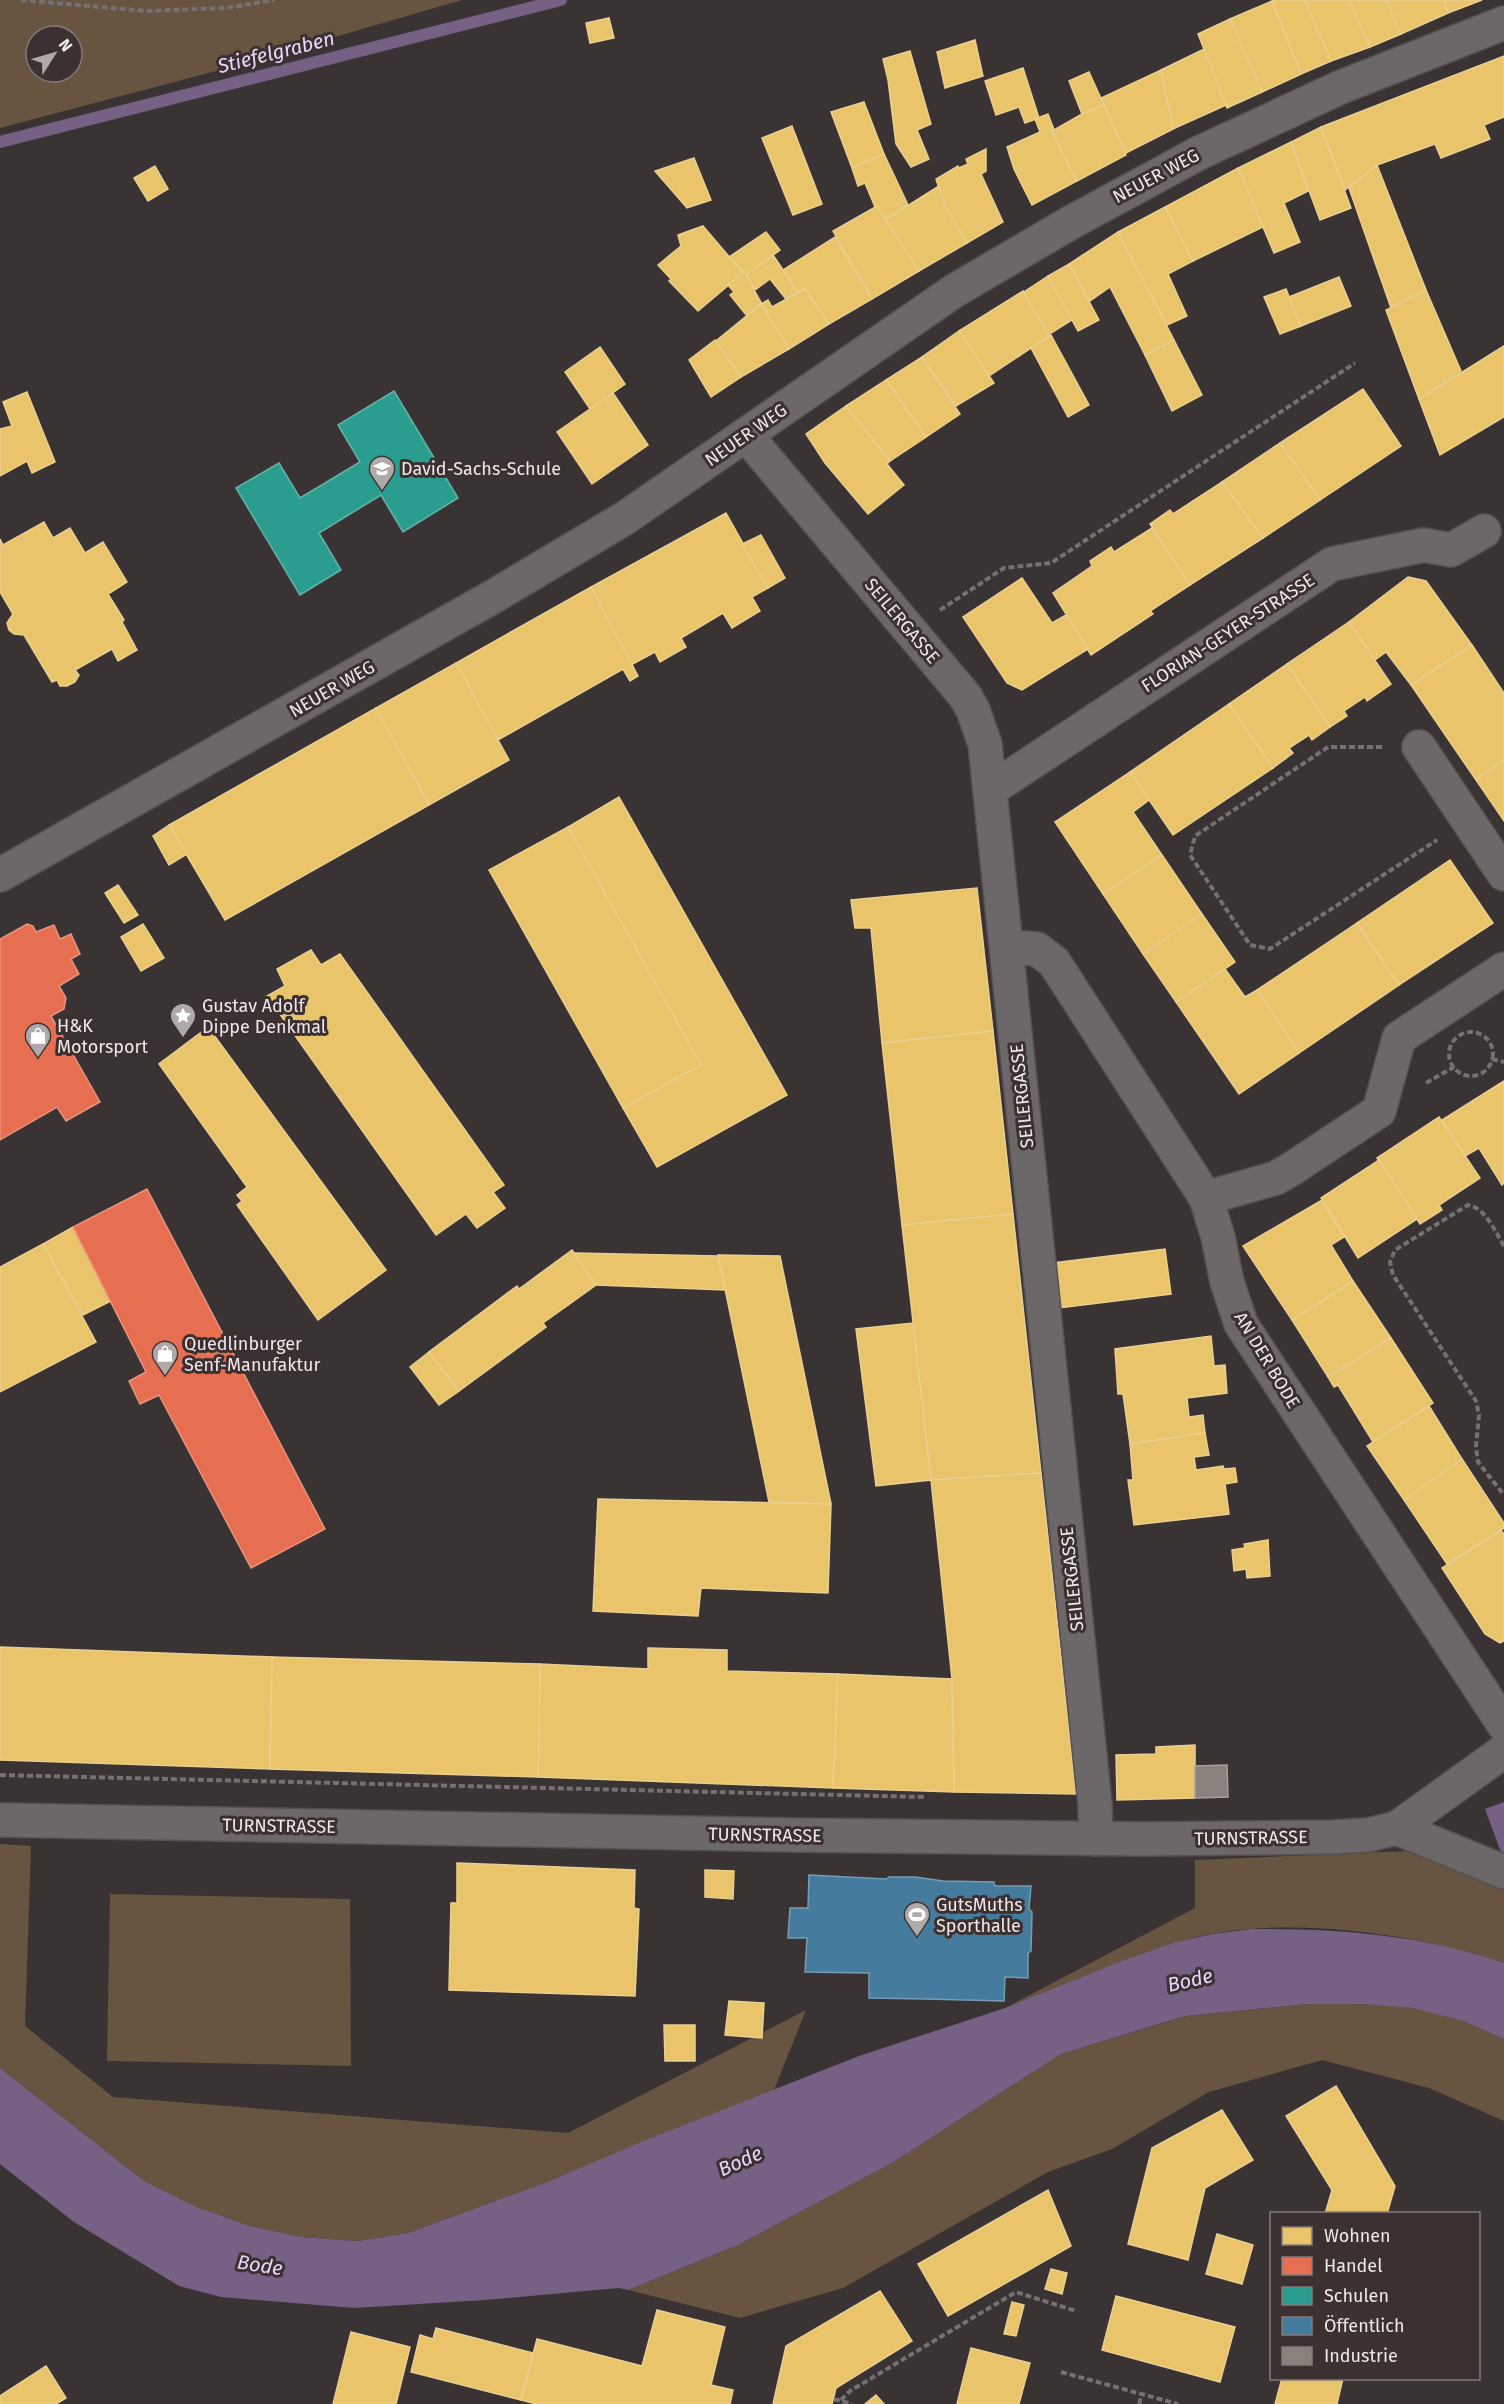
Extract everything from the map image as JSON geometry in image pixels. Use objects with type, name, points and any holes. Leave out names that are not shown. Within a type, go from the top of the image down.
[{"type":"street","name":"NEUER WEG","points":[[0,875],[496,595],[625,518],[954,291],[1070,223],[1189,158],[1341,87],[1504,23]]},
{"type":"street","name":"SEILERGASSE","points":[[746,435],[965,696],[973,710],[985,744],[1095,1800],[1096,1839]]},
{"type":"street","name":"FLORIAN-GEYER-STRASSE","points":[[990,790],[1332,564],[1424,544],[1451,550],[1484,531]]},
{"type":"street","points":[[1419,747],[1504,874]]},
{"type":"street","name":"AN DER BODE","points":[[1007,947],[1037,949],[1053,962],[1206,1198],[1218,1237],[1227,1282],[1241,1324],[1504,1725]]},
{"type":"street","points":[[1206,1198],[1276,1178],[1379,1111],[1399,1038],[1504,969]]},
{"type":"street","name":"TURNSTRASSE","points":[[0,1820],[780,1835],[1096,1839],[1333,1837],[1368,1835],[1397,1828],[1504,1751]]},
{"type":"street","points":[[1397,1828],[1504,1872]]},
{"type":"path","points":[[21,0],[146,10],[226,8],[274,0]]},
{"type":"path","points":[[910,630],[1004,568],[1051,563],[1356,363]]},
{"type":"path","points":[[1419,747],[1328,747],[1195,836],[1190,855],[1250,945],[1270,950],[1467,819]]},
{"type":"path","points":[[1475,1033],[1487,1039],[1493,1052],[1492,1059],[1485,1071],[1472,1076],[1465,1075],[1454,1067],[1449,1053],[1451,1046],[1461,1035],[1475,1033]]},
{"type":"path","points":[[1492,1059],[1504,1062]]},
{"type":"path","points":[[1504,1246],[1482,1213],[1474,1206],[1468,1205],[1395,1251],[1390,1262],[1393,1275],[1476,1401],[1479,1415],[1476,1447],[1478,1462],[1504,1495]]},
{"type":"path","points":[[0,1775],[933,1797]]},
{"type":"path","points":[[841,2400],[850,2391],[1016,2292],[1076,2311]]},
{"type":"path","points":[[1061,2372],[1178,2404]]},
{"type":"path","points":[[1139,2404],[1142,2393]]},
{"type":"path","points":[[834,2399],[852,2404]]},
{"type":"shaded area","points":[[0,0],[462,0],[235,66],[0,128]]},
{"type":"shaded area","points":[[0,1844],[31,1846],[25,2026],[113,2097],[568,2133],[806,2010],[774,2090],[547,2182],[408,2233],[358,2241],[302,2237],[250,2226],[197,2207],[144,2181],[0,2068]]},
{"type":"shaded area","points":[[1407,1851],[1504,1890],[1504,1963],[1427,1942],[1384,1935],[1341,1930],[1254,1929],[1214,1934],[1176,1943],[1005,2008],[1195,1908],[1195,1860]]},
{"type":"shaded area","points":[[110,1894],[350,1899],[351,2066],[107,2061]]},
{"type":"shaded area","points":[[1308,2004],[1388,2005],[1428,2010],[1466,2021],[1504,2039],[1504,2121],[1429,2088],[1322,2060],[1209,2092],[1112,2149],[1048,2172],[843,2288],[740,2318],[628,2290],[738,2245],[892,2163],[1061,2054],[1186,2016]]},
{"type":"water","points":[[1504,1802],[1504,1854],[1502,1855],[1485,1809]]},
{"type":"water","name":"Bode","points":[[1251,1929],[1348,1932],[1409,1939],[1472,1953],[1504,1963],[1504,2039],[1464,2021],[1413,2008],[1361,2004],[1308,2004],[1185,2016],[1061,2054],[892,2163],[738,2245],[628,2290],[619,2288],[485,2300],[354,2308],[221,2297],[179,2286],[74,2222],[0,2164],[0,2068],[144,2181],[197,2207],[250,2226],[302,2237],[358,2241],[408,2233],[547,2182],[641,2142],[859,2056],[1005,2008],[1119,1962],[1176,1942]]},
{"type":"building: Wohnen","points":[[1272,0],[1305,0],[1331,61],[1301,74]]},
{"type":"building: Wohnen","points":[[1305,0],[1349,0],[1370,47],[1331,61]]},
{"type":"building: Wohnen","points":[[1349,0],[1386,0],[1401,34],[1370,47]]},
{"type":"building: Wohnen","points":[[1386,0],[1444,0],[1448,13],[1401,34]]},
{"type":"building: Wohnen","points":[[1444,0],[1482,0],[1448,13]]},
{"type":"building: Wohnen","points":[[1272,1],[1301,74],[1262,92],[1230,19]]},
{"type":"building: Wohnen","points":[[609,18],[614,38],[590,43],[586,23]]},
{"type":"building: Wohnen","points":[[1230,19],[1262,92],[1227,108],[1198,34]]},
{"type":"building: Wohnen","points":[[975,40],[983,76],[945,88],[937,52]]},
{"type":"building: Wohnen","points":[[1204,49],[1226,105],[1173,129],[1161,70]]},
{"type":"building: Wohnen","points":[[910,51],[931,124],[917,130],[929,159],[911,167],[896,144],[883,59]]},
{"type":"building: Wohnen","points":[[1504,56],[1504,117],[1484,125],[1490,139],[1441,158],[1435,144],[1377,165],[1345,190],[1321,127]]},
{"type":"building: Wohnen","points":[[1023,68],[1039,118],[1025,123],[1019,107],[996,115],[985,81]]},
{"type":"building: Wohnen","points":[[1161,70],[1173,129],[1126,153],[1101,98]]},
{"type":"building: Wohnen","points":[[1089,72],[1104,105],[1082,114],[1069,81]]},
{"type":"building: Wohnen","points":[[864,102],[884,154],[852,168],[831,112]]},
{"type":"building: Wohnen","points":[[1104,105],[1126,155],[1077,181],[1052,131]]},
{"type":"building: Wohnen","points":[[1048,114],[1054,130],[1052,131],[1077,181],[1032,205],[1014,169],[1007,147],[1040,132],[1035,119]]},
{"type":"building: Wohnen","points":[[792,126],[822,204],[793,215],[762,138]]},
{"type":"building: Wohnen","points":[[1321,127],[1351,208],[1320,220],[1291,142]]},
{"type":"building: Wohnen","points":[[1291,142],[1308,191],[1284,203],[1300,242],[1274,253],[1238,168]]},
{"type":"building: Wohnen","points":[[986,149],[986,171],[981,174],[1003,222],[967,243],[945,206],[936,179],[958,166],[959,168],[968,164],[966,159]]},
{"type":"building: Wohnen","points":[[884,154],[908,205],[885,220],[877,206],[875,207],[865,183],[858,186],[852,168]]},
{"type":"building: Wohnen","points":[[694,158],[711,200],[687,208],[655,171]]},
{"type":"building: Wohnen","points":[[1377,165],[1426,290],[1391,308],[1349,188]]},
{"type":"building: Wohnen","points":[[155,166],[168,189],[148,201],[134,178]]},
{"type":"building: Wohnen","points":[[1238,168],[1263,227],[1193,261],[1165,207]]},
{"type":"building: Wohnen","points":[[939,186],[945,206],[967,243],[919,271],[885,220]]},
{"type":"building: Wohnen","points":[[877,206],[919,271],[872,299],[833,231]]},
{"type":"building: Wohnen","points":[[1165,207],[1193,261],[1168,274],[1187,316],[1167,325],[1118,232]]},
{"type":"building: Wohnen","points":[[703,226],[743,273],[698,311],[669,281],[671,279],[658,265],[681,246],[678,235]]},
{"type":"building: Wohnen","points":[[766,232],[780,250],[746,275],[729,257]]},
{"type":"building: Wohnen","points":[[1118,232],[1174,340],[1145,355],[1110,287],[1090,301],[1069,264]]},
{"type":"building: Wohnen","points":[[835,237],[872,299],[829,324],[805,289],[798,292],[783,270]]},
{"type":"building: Wohnen","points":[[773,255],[798,292],[786,299],[770,279],[755,290],[746,275]]},
{"type":"building: Wohnen","points":[[1069,264],[1099,320],[1078,331],[1048,276]]},
{"type":"building: Wohnen","points":[[744,272],[762,304],[747,316],[730,295],[734,292],[728,285]]},
{"type":"building: Wohnen","points":[[1048,276],[1072,320],[1048,335],[1024,292]]},
{"type":"building: Wohnen","points":[[1339,277],[1351,306],[1301,326],[1289,297]]},
{"type":"building: Wohnen","points":[[805,289],[829,324],[789,349],[761,304],[768,300],[772,307]]},
{"type":"building: Wohnen","points":[[1286,289],[1301,326],[1280,334],[1264,297]]},
{"type":"building: Wohnen","points":[[1426,290],[1461,371],[1419,399],[1386,310]]},
{"type":"building: Wohnen","points":[[1023,291],[1049,336],[989,376],[959,331]]},
{"type":"building: Wohnen","points":[[761,304],[789,349],[741,377],[716,341]]},
{"type":"building: Wohnen","points":[[959,331],[994,383],[956,406],[922,357]]},
{"type":"building: Wohnen","points":[[1051,335],[1089,405],[1068,417],[1031,348]]},
{"type":"building: Wohnen","points":[[715,340],[741,377],[711,397],[689,360]]},
{"type":"building: Wohnen","points":[[1174,340],[1202,395],[1172,411],[1145,355]]},
{"type":"building: Wohnen","points":[[1504,346],[1504,417],[1440,455],[1419,399]]},
{"type":"building: Wohnen","points":[[600,347],[625,384],[590,409],[565,372]]},
{"type":"building: Wohnen","points":[[922,357],[960,414],[926,437],[886,380]]},
{"type":"building: Wohnen","points":[[886,380],[926,437],[890,461],[846,406]]},
{"type":"building: Wohnen","points":[[1363,389],[1401,446],[1320,500],[1280,443]]},
{"type":"building: Wohnen","points":[[27,392],[55,462],[32,473],[27,461],[0,476],[0,429],[12,426],[3,402]]},
{"type":"building: Wohnen","points":[[613,393],[648,445],[592,484],[557,432]]},
{"type":"building: Wohnen","points":[[846,406],[890,461],[887,464],[904,485],[868,514],[825,463],[806,434]]},
{"type":"building: Wohnen","points":[[1280,443],[1320,500],[1263,538],[1222,482]]},
{"type":"building: Wohnen","points":[[1222,482],[1263,538],[1190,585],[1150,524],[1170,510],[1173,514]]},
{"type":"building: Wohnen","points":[[726,513],[768,588],[752,597],[760,611],[732,628],[723,613],[681,638],[686,647],[660,662],[655,652],[631,665],[591,587]]},
{"type":"building: Wohnen","points":[[44,522],[53,538],[70,528],[85,553],[103,542],[127,582],[108,594],[124,620],[122,622],[137,650],[118,661],[112,649],[75,670],[79,675],[75,682],[67,686],[60,686],[57,680],[52,682],[24,635],[14,634],[9,630],[7,623],[13,614],[0,592],[0,539],[3,545]]},
{"type":"building: Wohnen","points":[[1152,528],[1190,585],[1150,611],[1153,614],[1091,655],[1053,593],[1092,566],[1090,561],[1111,547],[1114,552]]},
{"type":"building: Wohnen","points":[[761,535],[785,578],[768,588],[742,544]]},
{"type":"building: Wohnen","points":[[1408,577],[1426,581],[1472,645],[1411,685],[1386,652],[1375,660],[1349,622]]},
{"type":"building: Wohnen","points":[[1022,578],[1052,623],[1066,615],[1088,649],[1022,690],[1007,683],[963,617]]},
{"type":"building: Wohnen","points":[[591,587],[638,676],[630,681],[623,669],[498,740],[456,663]]},
{"type":"building: Wohnen","points":[[1349,622],[1391,684],[1367,701],[1365,697],[1344,711],[1347,716],[1330,727],[1287,664]]},
{"type":"building: Wohnen","points":[[1472,645],[1504,693],[1504,760],[1476,780],[1411,685]]},
{"type":"building: Wohnen","points":[[456,663],[509,760],[429,805],[376,708]]},
{"type":"building: Wohnen","points":[[1287,664],[1330,727],[1312,740],[1309,735],[1289,748],[1293,753],[1273,768],[1229,704]]},
{"type":"building: Wohnen","points":[[1229,704],[1273,768],[1173,835],[1130,772]]},
{"type":"building: Wohnen","points":[[376,708],[429,805],[225,920],[169,825]]},
{"type":"building: Wohnen","points":[[1504,760],[1504,821],[1476,780]]},
{"type":"building: Wohnen","points":[[1130,772],[1149,800],[1133,812],[1162,855],[1103,894],[1055,822]]},
{"type":"building: Wohnen","points":[[619,797],[787,1095],[657,1167],[623,1108],[701,1065],[568,827]]},
{"type":"building: Wohnen","points":[[169,825],[187,854],[169,865],[153,836]]},
{"type":"building: Wohnen","points":[[568,827],[701,1065],[623,1108],[489,870]]},
{"type":"building: Wohnen","points":[[1162,855],[1202,914],[1143,954],[1103,894]]},
{"type":"building: Wohnen","points":[[1450,860],[1493,923],[1399,985],[1357,923]]},
{"type":"building: Wohnen","points":[[118,885],[138,915],[124,923],[105,893]]},
{"type":"building: Wohnen","points":[[977,888],[993,1031],[882,1043],[871,928],[855,928],[851,900]]},
{"type":"building: Wohnen","points":[[1202,914],[1235,962],[1176,1002],[1143,954]]},
{"type":"building: Wohnen","points":[[1357,923],[1399,985],[1299,1053],[1257,990]]},
{"type":"building: Wohnen","points":[[143,924],[164,958],[141,971],[121,937]]},
{"type":"building: Wohnen","points":[[311,950],[321,965],[340,954],[504,1185],[493,1192],[505,1208],[477,1228],[466,1214],[436,1235],[267,996],[285,986],[277,969]]},
{"type":"building: Wohnen","points":[[1225,969],[1245,997],[1257,990],[1299,1053],[1239,1094],[1176,1002]]},
{"type":"building: Wohnen","points":[[208,1027],[386,1270],[318,1320],[237,1205],[242,1201],[237,1195],[247,1187],[159,1064]]},
{"type":"building: Wohnen","points":[[993,1031],[1013,1214],[902,1225],[882,1043]]},
{"type":"building: Wohnen","points":[[1504,1081],[1504,1183],[1502,1185],[1479,1148],[1465,1156],[1442,1120]]},
{"type":"building: Wohnen","points":[[1439,1117],[1480,1178],[1439,1205],[1442,1210],[1420,1224],[1377,1158]]},
{"type":"building: Wohnen","points":[[1379,1160],[1417,1219],[1358,1258],[1321,1198]]},
{"type":"building: Wohnen","points":[[1322,1200],[1344,1237],[1331,1245],[1353,1281],[1292,1320],[1243,1246]]},
{"type":"building: Wohnen","points":[[1013,1214],[1041,1473],[931,1480],[902,1225]]},
{"type":"building: Wohnen","points":[[73,1227],[111,1301],[83,1315],[43,1244]]},
{"type":"building: Wohnen","points":[[43,1244],[96,1342],[0,1392],[0,1267]]},
{"type":"building: Wohnen","points":[[1165,1249],[1171,1294],[1059,1308],[1053,1263]]},
{"type":"building: Wohnen","points":[[572,1250],[596,1285],[543,1323],[546,1327],[459,1391],[429,1352],[517,1286],[519,1289]]},
{"type":"building: Wohnen","points":[[574,1253],[718,1256],[725,1290],[596,1285]]},
{"type":"building: Wohnen","points":[[718,1255],[780,1256],[831,1504],[769,1502]]},
{"type":"building: Wohnen","points":[[1353,1281],[1391,1338],[1328,1377],[1292,1320]]},
{"type":"building: Wohnen","points":[[913,1323],[931,1480],[876,1486],[856,1329]]},
{"type":"building: Wohnen","points":[[1211,1336],[1214,1366],[1225,1365],[1227,1393],[1187,1398],[1189,1417],[1203,1415],[1205,1433],[1130,1444],[1123,1394],[1118,1394],[1115,1349]]},
{"type":"building: Wohnen","points":[[1391,1338],[1433,1403],[1373,1442],[1338,1385],[1334,1387],[1328,1377]]},
{"type":"building: Wohnen","points":[[429,1352],[459,1391],[439,1405],[410,1367]]},
{"type":"building: Wohnen","points":[[1429,1406],[1462,1459],[1404,1500],[1367,1446]]},
{"type":"building: Wohnen","points":[[1205,1433],[1209,1455],[1194,1457],[1196,1470],[1223,1466],[1224,1469],[1235,1468],[1237,1482],[1225,1484],[1229,1514],[1134,1525],[1128,1480],[1133,1480],[1130,1444]]},
{"type":"building: Wohnen","points":[[1462,1459],[1504,1523],[1504,1528],[1447,1564],[1404,1500]]},
{"type":"building: Wohnen","points":[[1041,1473],[1076,1794],[954,1792],[952,1679],[931,1480]]},
{"type":"building: Wohnen","points":[[598,1499],[831,1504],[828,1593],[701,1588],[698,1616],[593,1611]]},
{"type":"building: Wohnen","points":[[1501,1530],[1504,1534],[1504,1641],[1500,1643],[1485,1634],[1442,1568]]},
{"type":"building: Wohnen","points":[[1268,1540],[1270,1576],[1247,1578],[1246,1569],[1234,1571],[1232,1550],[1245,1548],[1244,1544]]},
{"type":"building: Wohnen","points":[[0,1647],[272,1657],[270,1769],[0,1760]]},
{"type":"building: Wohnen","points":[[648,1648],[727,1650],[727,1671],[838,1674],[833,1788],[538,1777],[540,1664],[648,1669]]},
{"type":"building: Wohnen","points":[[272,1657],[540,1664],[538,1777],[270,1769]]},
{"type":"building: Wohnen","points":[[838,1674],[952,1679],[954,1792],[833,1788]]},
{"type":"building: Wohnen","points":[[1195,1745],[1195,1798],[1117,1800],[1116,1755],[1156,1754],[1156,1747]]},
{"type":"building: Wohnen","points":[[457,1863],[635,1870],[634,1908],[639,1909],[635,1996],[449,1990],[451,1903],[457,1903]]},
{"type":"building: Wohnen","points":[[705,1870],[734,1871],[733,1899],[705,1897]]},
{"type":"building: Wohnen","points":[[729,2001],[764,2003],[762,2038],[725,2035]]},
{"type":"building: Wohnen","points":[[664,2025],[695,2025],[695,2061],[665,2061]]},
{"type":"building: Wohnen","points":[[1336,2086],[1395,2186],[1388,2212],[1326,2212],[1332,2190],[1286,2116]]},
{"type":"building: Wohnen","points":[[1222,2110],[1253,2160],[1205,2188],[1188,2260],[1128,2244],[1152,2148]]},
{"type":"building: Wohnen","points":[[1048,2190],[1071,2246],[948,2316],[918,2264]]},
{"type":"building: Wohnen","points":[[1217,2234],[1253,2245],[1242,2284],[1206,2274]]},
{"type":"building: Wohnen","points":[[1051,2269],[1067,2273],[1062,2294],[1045,2289]]},
{"type":"building: Wohnen","points":[[880,2291],[912,2341],[836,2388],[832,2404],[773,2404],[786,2346]]},
{"type":"building: Wohnen","points":[[1116,2296],[1235,2327],[1220,2382],[1102,2350]]},
{"type":"building: Wohnen","points":[[1012,2302],[1024,2305],[1016,2336],[1004,2334]]},
{"type":"building: Wohnen","points":[[657,2310],[725,2327],[711,2385],[733,2390],[730,2404],[536,2404],[521,2400],[537,2339],[642,2366]]},
{"type":"building: Wohnen","points":[[436,2328],[533,2353],[521,2400],[411,2372],[420,2335],[433,2339]]},
{"type":"building: Wohnen","points":[[351,2332],[410,2347],[396,2404],[333,2404]]},
{"type":"building: Wohnen","points":[[971,2348],[1030,2363],[1019,2404],[957,2404]]},
{"type":"building: Wohnen","points":[[46,2366],[66,2398],[56,2404],[0,2404],[0,2396]]},
{"type":"building: Wohnen","points":[[1281,2380],[1343,2380],[1337,2404],[1275,2404]]},
{"type":"building: Wohnen","points":[[876,2395],[884,2404],[865,2404]]},
{"type":"building: Handel","name":"H&K Motorsport","points":[[27,924],[33,926],[36,932],[54,925],[60,939],[71,934],[80,954],[71,959],[79,974],[59,986],[66,998],[64,1009],[51,1016],[100,1102],[66,1121],[57,1107],[0,1140],[0,939]]},
{"type":"building: Handel","points":[[147,1189],[325,1529],[251,1568],[159,1395],[140,1404],[129,1381],[146,1372],[73,1227]]},
{"type":"building: Schulen","name":"David-Sachs-Schule","points":[[394,391],[458,498],[403,532],[381,495],[319,533],[341,570],[300,595],[236,488],[279,463],[300,498],[360,462],[338,425]]},
{"type":"building: Öffentlich","name":"GutsMuths Sporthalle","points":[[809,1875],[886,1879],[915,1877],[943,1881],[994,1882],[997,1886],[1031,1886],[1029,1909],[1032,1912],[1031,1951],[1028,1953],[1028,1978],[1005,1977],[1004,2001],[869,1998],[869,1973],[805,1972],[807,1938],[788,1938],[790,1908],[808,1908]]},
{"type":"building: Industrie","points":[[1227,1765],[1228,1797],[1195,1798],[1195,1766]]},
{"type":"waterway","name":"Stiefelgraben","points":[[0,142],[561,0]]},
{"type":"place","name":"David-Sachs-Schule","points":[[382,492]]},
{"type":"place","name":"Gustav Adolf Dippe Denkmal","points":[[183,1039]]},
{"type":"place","name":"H&K Motorsport","points":[[38,1059]]},
{"type":"place","name":"Quedlinburger Senf-Manufaktur","points":[[165,1377]]},
{"type":"place","name":"GutsMuths Sporthalle","points":[[917,1938]]}]
